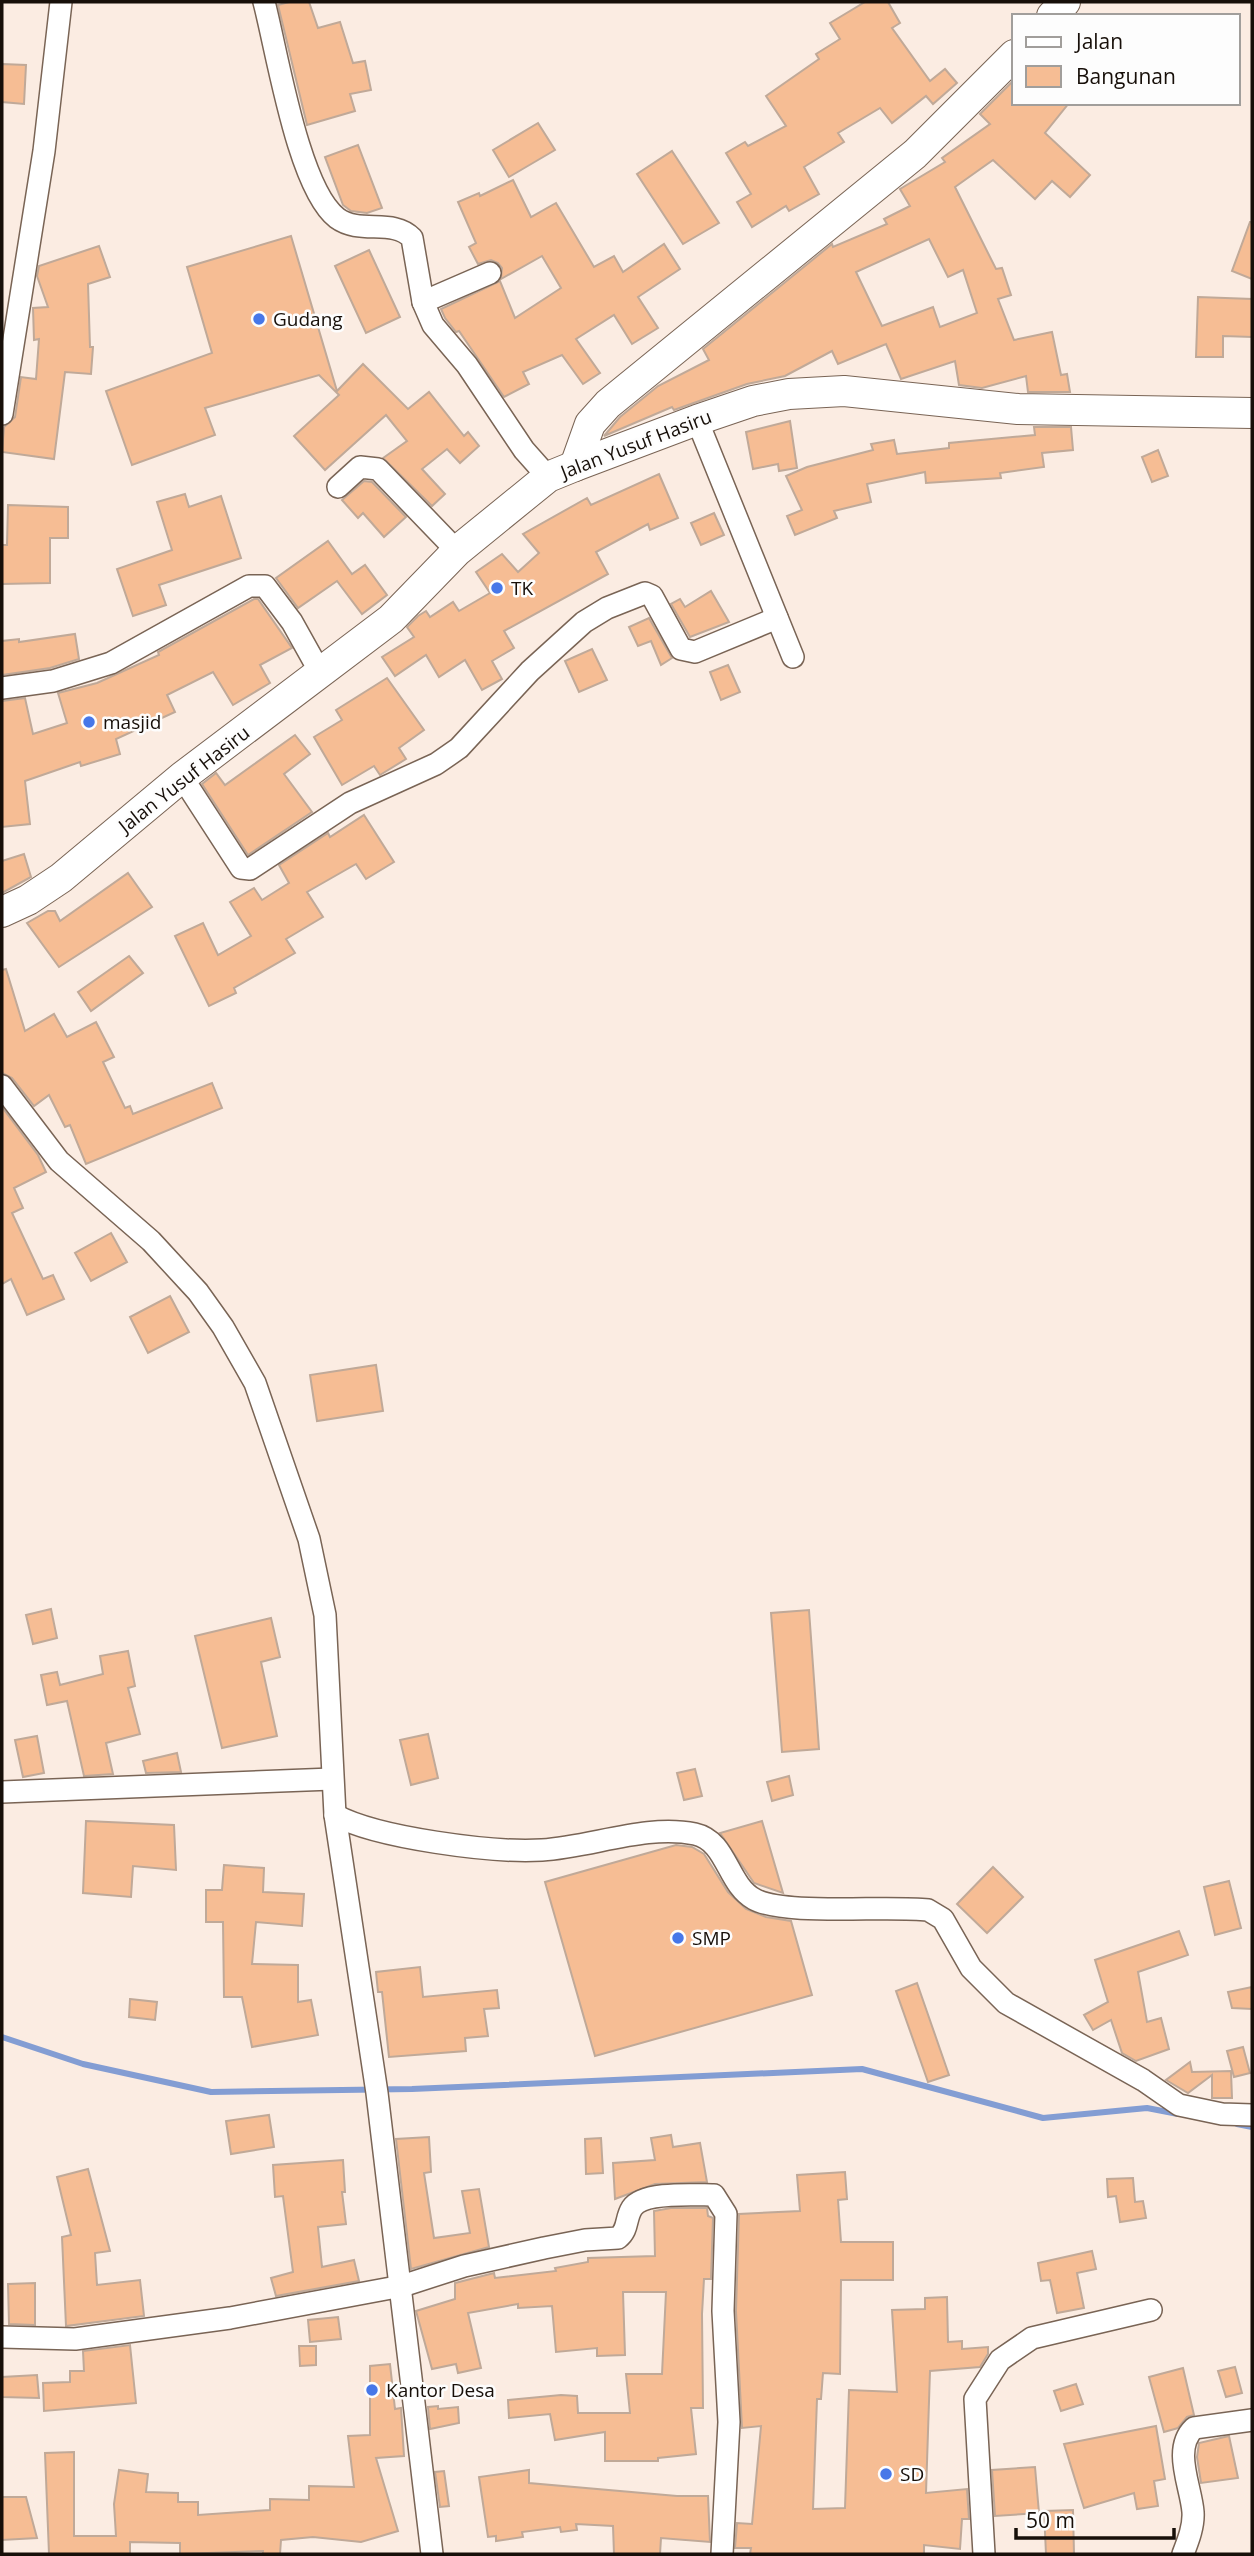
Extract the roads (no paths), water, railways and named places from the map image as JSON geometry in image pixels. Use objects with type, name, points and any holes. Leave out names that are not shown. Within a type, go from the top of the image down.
[{"type":"main road","points":[[561,472],[590,424],[608,404],[739,294],[915,154],[1012,57]]},
{"type":"main road","name":"Jalan Yusuf Hasiru","points":[[2,912],[28,900],[61,878],[183,777],[391,619],[457,551],[561,472],[697,420],[789,394],[844,391],[1018,409],[1252,413]]},
{"type":"street","points":[[2,414],[44,151],[61,2]]},
{"type":"street","points":[[264,2],[292,120],[316,187],[336,217],[347,224],[400,228],[412,238],[423,302],[433,325],[467,365],[524,450],[561,472]]},
{"type":"street","points":[[423,302],[489,273]]},
{"type":"street","points":[[697,420],[793,657]]},
{"type":"street","points":[[338,487],[360,467],[377,469],[457,551]]},
{"type":"street","points":[[2,688],[53,681],[111,663],[249,586],[265,586],[292,622],[321,674]]},
{"type":"street","points":[[183,777],[241,868],[250,869],[350,803],[436,764],[459,748],[565,639],[607,608],[645,593],[652,596],[681,649],[688,652],[695,652],[777,618]]},
{"type":"street","points":[[2,1086],[59,1161],[151,1241],[198,1292],[223,1327],[255,1383],[297,1499],[325,1615],[331,1687],[335,1815],[377,2093],[432,2554]]},
{"type":"street","points":[[2,1792],[332,1779]]},
{"type":"street","points":[[335,1815],[353,1825],[375,1831],[482,1848],[542,1850],[669,1832],[695,1834],[704,1837],[718,1850],[744,1891],[767,1904],[928,1910],[943,1919],[971,1968],[1006,2003],[1143,2080],[1179,2105],[1222,2114],[1252,2115]]},
{"type":"street","points":[[2,2337],[75,2339],[176,2327],[402,2286],[464,2266],[584,2239],[618,2238],[626,2230],[630,2210],[641,2200],[674,2195],[714,2195],[726,2214],[723,2311],[729,2422],[722,2554]]},
{"type":"street","points":[[984,2554],[975,2399],[1000,2360],[1032,2338],[1151,2310]]},
{"type":"street","points":[[1183,2554],[1193,2524],[1184,2453],[1187,2436],[1194,2428],[1252,2420]]},
{"type":"waterway","points":[[2,2037],[83,2064],[211,2092],[412,2089],[862,2069],[1043,2118],[1147,2108],[1178,2114]]},
{"type":"waterway","points":[[1237,2124],[1252,2127]]},
{"type":"place","name":"Gudang","points":[[259,319]]},
{"type":"place","name":"TK","points":[[497,588]]},
{"type":"place","name":"masjid","points":[[89,722]]},
{"type":"place","name":"SMP","points":[[678,1938]]},
{"type":"place","name":"Kantor Desa","points":[[372,2390]]},
{"type":"place","name":"SD","points":[[886,2474]]}]
